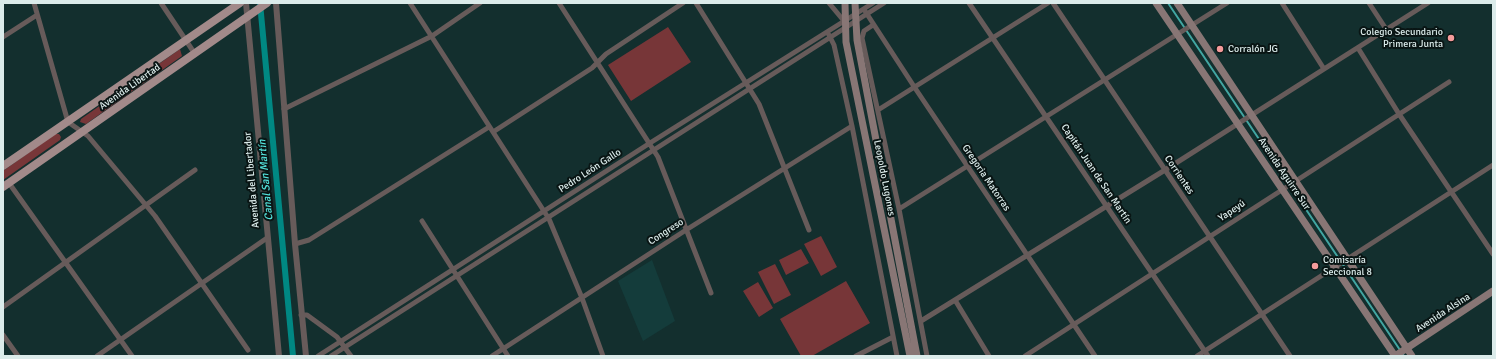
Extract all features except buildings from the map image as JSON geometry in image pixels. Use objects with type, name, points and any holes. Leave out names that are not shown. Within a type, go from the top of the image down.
[{"type":"main road","name":"Avenida Libertad","points":[[3,166],[240,3]]},
{"type":"main road","name":"Avenida Libertad","points":[[6,185],[267,3]]},
{"type":"main road","name":"Leopoldo Lugones","points":[[845,3],[846,42],[910,356]]},
{"type":"main road","name":"Leopoldo Lugones","points":[[855,3],[857,40],[917,356]]},
{"type":"main road","name":"Avenida Aguirre Sur","points":[[1156,3],[1180,34],[1396,356]]},
{"type":"main road","name":"Avenida Aguirre Sur","points":[[1177,3],[1190,27],[1405,349],[1412,356]]},
{"type":"main road","name":"Avenida Alsina","points":[[1396,356],[1493,291]]},
{"type":"street","points":[[34,3],[68,122],[84,131],[145,206],[155,216],[248,350]]},
{"type":"street","points":[[161,3],[195,54]]},
{"type":"street","name":"Avenida del Libertador","points":[[246,3],[251,14],[267,238],[278,356]]},
{"type":"street","points":[[276,3],[301,315],[306,356]]},
{"type":"street","points":[[410,3],[548,218],[582,298],[603,356]]},
{"type":"street","points":[[284,109],[432,36],[480,3]]},
{"type":"street","points":[[559,3],[654,149],[711,293]]},
{"type":"street","points":[[493,132],[597,63],[606,54],[683,3]]},
{"type":"street","points":[[696,3],[759,104],[809,230]]},
{"type":"street","points":[[830,3],[845,25]]},
{"type":"street","name":"Pedro León Gallo","points":[[331,356],[831,37],[873,3]]},
{"type":"street","name":"Pedro León Gallo","points":[[855,18],[867,14],[884,3]]},
{"type":"street","name":"Capitán Juan de San Martín","points":[[969,3],[992,39],[1047,116],[1206,354]]},
{"type":"street","points":[[878,110],[1048,3]]},
{"type":"street","name":"Corrientes","points":[[1053,3],[1290,356]]},
{"type":"street","points":[[899,209],[1180,34],[1227,3]]},
{"type":"street","points":[[1282,3],[1324,69]]},
{"type":"street","points":[[1369,3],[1386,29]]},
{"type":"street","points":[[921,321],[1106,205],[1165,170],[1428,3]]},
{"type":"street","name":"Gregoria Matorras","points":[[864,9],[873,25],[1026,256],[1095,356]]},
{"type":"street","points":[[3,37],[37,15]]},
{"type":"street","name":"Pedro León Gallo","points":[[318,356],[650,143],[827,32],[845,25]]},
{"type":"street","points":[[873,25],[864,31],[862,38],[899,209],[928,356]]},
{"type":"street","points":[[827,32],[834,45],[852,126],[897,356]]},
{"type":"street","points":[[1358,48],[1399,114],[1493,254]]},
{"type":"street","name":"Yapeyú","points":[[1025,356],[1449,82]]},
{"type":"street","name":"Congreso","points":[[492,356],[686,230],[852,126]]},
{"type":"street","points":[[295,244],[309,240],[489,127]]},
{"type":"street","points":[[1197,356],[1206,354],[1262,314],[1493,165]]},
{"type":"street","points":[[3,308],[195,170]]},
{"type":"street","points":[[6,185],[66,263],[132,356]]},
{"type":"street","points":[[422,221],[508,356]]},
{"type":"street","points":[[97,356],[267,238]]},
{"type":"street","points":[[954,300],[989,356]]},
{"type":"street","points":[[301,315],[307,315],[341,341],[351,356]]},
{"type":"street","points":[[3,335],[18,356]]},
{"type":"street","points":[[856,356],[893,337]]},
{"type":"shaded area","points":[[668,27],[691,62],[631,101],[608,65]]},
{"type":"shaded area","points":[[180,49],[182,56],[86,124],[80,122],[81,119]]},
{"type":"shaded area","points":[[55,134],[59,134],[61,137],[60,140],[3,180],[3,171]]},
{"type":"shaded area","points":[[821,236],[837,267],[821,276],[804,244]]},
{"type":"shaded area","points":[[801,249],[809,263],[786,275],[779,260]]},
{"type":"shaded area","points":[[652,260],[675,321],[643,341],[618,281]]},
{"type":"shaded area","points":[[775,264],[791,295],[774,304],[758,272]]},
{"type":"shaded area","points":[[846,281],[870,323],[812,356],[801,356],[780,319]]},
{"type":"shaded area","points":[[758,282],[773,308],[759,317],[743,291]]},
{"type":"waterway","name":"Canal San Martín","points":[[260,3],[293,356]]},
{"type":"waterway","points":[[1168,3],[1404,356]]},
{"type":"place","name":"Colegio Secundario Primera Junta","points":[[1451,38]]},
{"type":"place","name":"Corralón JG","points":[[1220,49]]},
{"type":"place","name":"Comisaría Seccional 8","points":[[1315,266]]}]
